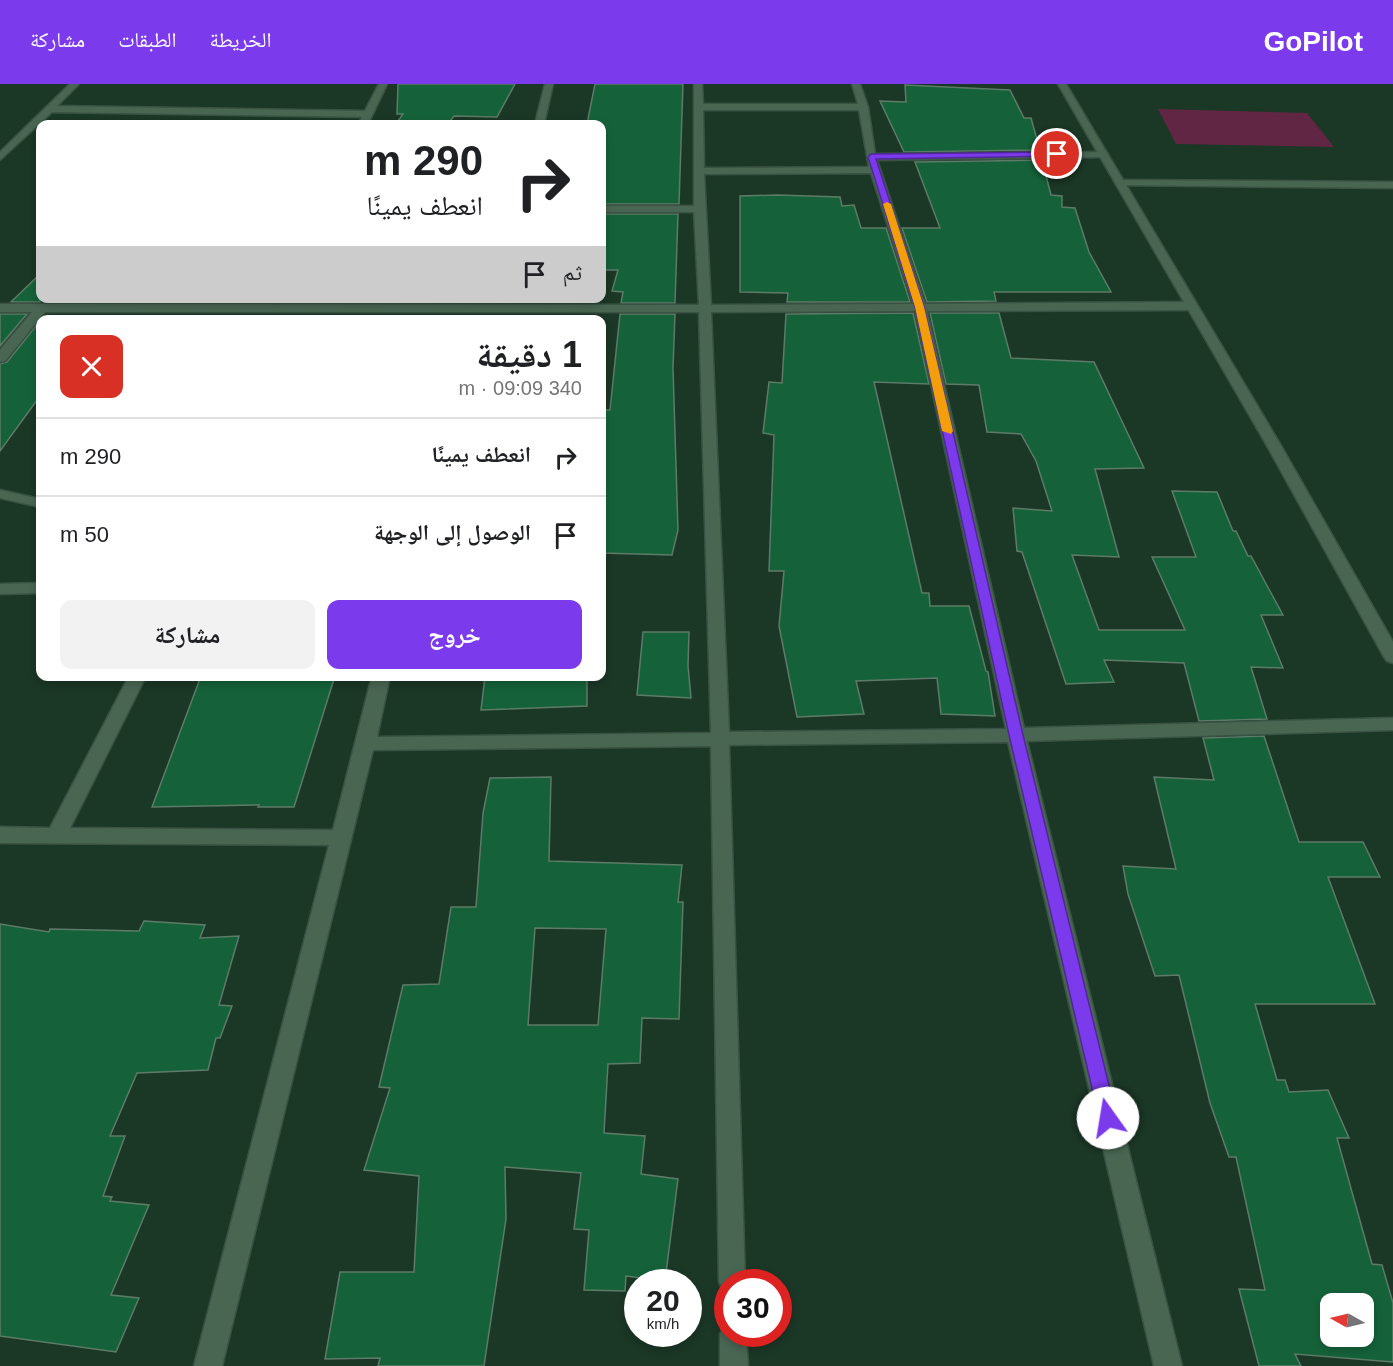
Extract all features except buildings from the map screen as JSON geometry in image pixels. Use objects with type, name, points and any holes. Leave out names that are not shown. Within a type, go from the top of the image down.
[{"type":"street","points":[[39,120],[75,84]]},
{"type":"street","points":[[365,120],[383,84]]},
{"type":"street","points":[[541,120],[549,84]]},
{"type":"street","points":[[698,84],[699,209],[705,308],[720,740],[732,1269]]},
{"type":"street","points":[[856,84],[864,107],[873,164],[920,307],[1016,735],[1168,1366]]},
{"type":"street","points":[[1062,84],[1393,657]]},
{"type":"street","points":[[698,107],[864,107]]},
{"type":"street","points":[[51,109],[368,114]]},
{"type":"street","points":[[213,120],[219,112]]},
{"type":"street","points":[[0,158],[36,123]]},
{"type":"street","points":[[0,142],[15,142]]},
{"type":"street","points":[[698,171],[1103,154]]},
{"type":"street","points":[[1120,183],[1393,184]]},
{"type":"street","points":[[606,208],[699,209]]},
{"type":"street","points":[[0,308],[42,308],[81,303],[215,314],[281,303],[476,315],[705,308],[1191,306]]},
{"type":"street","points":[[36,315],[42,308]]},
{"type":"street","points":[[0,358],[36,315]]},
{"type":"street","points":[[0,494],[36,502]]},
{"type":"street","points":[[0,589],[36,588]]},
{"type":"street","points":[[56,836],[135,681]]},
{"type":"street","points":[[208,1366],[340,838],[366,744],[380,681]]},
{"type":"street","points":[[366,744],[1016,735],[1393,724]]},
{"type":"street","points":[[0,835],[340,838]]},
{"type":"street","points":[[733,1347],[734,1366]]},
{"type":"shaded area","points":[[1158,109],[1307,113],[1334,147],[1176,144]]},
{"type":"slow traffic","points":[[887,204],[920,307],[948,431]]},
{"type":"route","points":[[1057,154],[871,157],[920,307],[1016,735],[1108,1118]]}]
